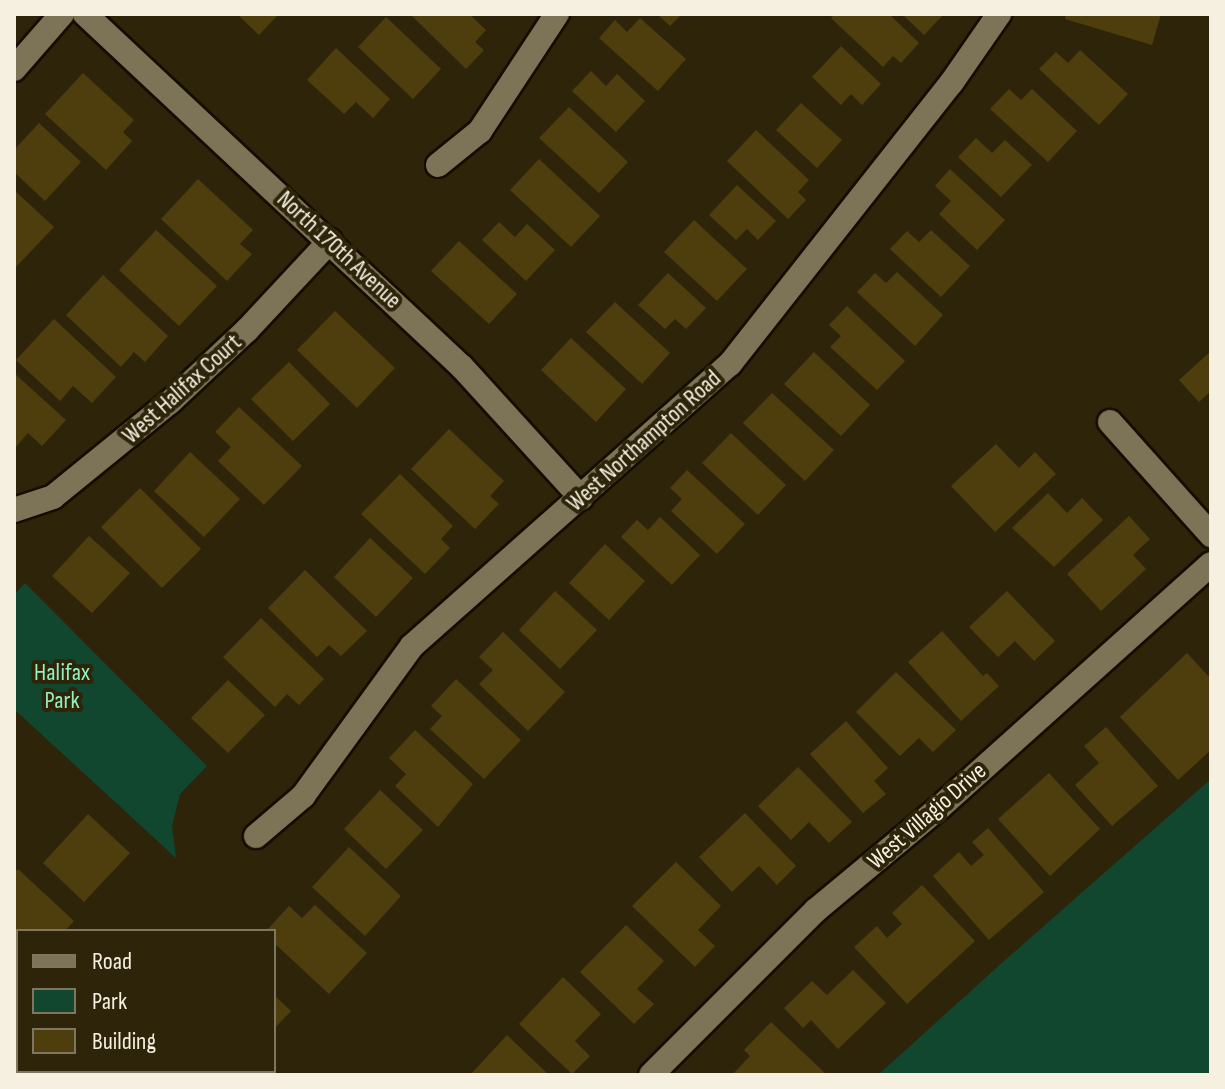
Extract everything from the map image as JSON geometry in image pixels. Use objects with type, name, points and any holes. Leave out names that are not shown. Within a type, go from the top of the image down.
[{"type":"street","points":[[14,69],[62,14]]},
{"type":"street","name":"North 170th Avenue","points":[[85,14],[462,367],[581,498]]},
{"type":"street","points":[[438,165],[480,131],[557,14]]},
{"type":"street","name":"West Northampton Road","points":[[256,836],[303,796],[412,646],[730,364],[952,82],[999,14]]},
{"type":"street","name":"West Halifax Court","points":[[14,510],[53,497],[159,411],[226,351],[330,241]]},
{"type":"street","points":[[1110,422],[1211,535]]},
{"type":"street","name":"West Villagio Drive","points":[[651,1075],[816,910],[939,808],[1211,564]]},
{"type":"green space","name":"Halifax Park","points":[[25,583],[207,766],[180,794],[172,826],[176,858],[14,709],[14,595]]},
{"type":"green space","points":[[1211,779],[1211,1075],[878,1075],[1004,961]]},
{"type":"building","points":[[237,14],[279,14],[259,35]]},
{"type":"building","points":[[410,14],[469,14],[486,30],[475,42],[484,50],[466,69]]},
{"type":"building","points":[[657,14],[682,14],[670,26]]},
{"type":"building","points":[[835,14],[889,14],[919,43],[901,63],[893,56],[883,67],[831,18]]},
{"type":"building","points":[[902,14],[940,14],[942,16],[924,35]]},
{"type":"building","points":[[1066,14],[1161,14],[1152,45],[1065,19]]},
{"type":"building","points":[[386,17],[441,69],[413,99],[358,47]]},
{"type":"building","points":[[640,18],[686,59],[658,91],[599,38],[615,20],[627,32]]},
{"type":"building","points":[[841,46],[881,84],[862,105],[851,94],[841,105],[812,77]]},
{"type":"building","points":[[336,48],[390,99],[373,118],[356,102],[344,114],[307,80]]},
{"type":"building","points":[[1080,50],[1128,94],[1099,125],[1039,69],[1056,52],[1068,63]]},
{"type":"building","points":[[591,71],[606,86],[617,74],[645,101],[616,132],[572,91]]},
{"type":"building","points":[[83,73],[134,120],[123,132],[132,141],[106,170],[45,114]]},
{"type":"building","points":[[1009,89],[1021,100],[1032,89],[1077,131],[1048,162],[990,109]]},
{"type":"building","points":[[801,103],[842,140],[817,168],[776,130]]},
{"type":"building","points":[[569,107],[628,162],[599,193],[539,138]]},
{"type":"building","points":[[39,123],[81,162],[45,201],[14,172],[14,150]]},
{"type":"building","points":[[756,130],[809,180],[798,192],[806,200],[788,219],[727,161]]},
{"type":"building","points":[[976,138],[992,153],[1005,140],[1032,165],[1001,197],[958,157]]},
{"type":"building","points":[[539,159],[600,216],[571,247],[510,190]]},
{"type":"building","points":[[950,169],[1005,220],[977,250],[939,214],[951,201],[935,186]]},
{"type":"building","points":[[198,179],[253,230],[240,244],[252,254],[227,281],[161,219]]},
{"type":"building","points":[[737,185],[776,221],[758,240],[747,229],[736,240],[709,215]]},
{"type":"building","points":[[14,190],[54,227],[16,267],[14,265]]},
{"type":"building","points":[[694,220],[747,269],[717,301],[664,252]]},
{"type":"building","points":[[499,222],[515,237],[527,224],[555,250],[526,281],[482,240]]},
{"type":"building","points":[[156,230],[217,286],[179,326],[119,270]]},
{"type":"building","points":[[931,230],[970,266],[941,297],[890,249],[907,231],[919,242]]},
{"type":"building","points":[[459,241],[517,294],[489,324],[431,271]]},
{"type":"building","points":[[897,272],[943,315],[915,346],[857,292],[875,273],[886,283]]},
{"type":"building","points":[[668,273],[706,308],[686,329],[675,319],[665,329],[638,305]]},
{"type":"building","points":[[103,275],[168,336],[145,362],[134,352],[121,367],[66,315]]},
{"type":"building","points":[[615,302],[670,353],[642,384],[586,332]]},
{"type":"building","points":[[847,306],[905,361],[877,390],[830,347],[841,336],[829,325]]},
{"type":"building","points":[[335,311],[395,368],[357,408],[297,350]]},
{"type":"building","points":[[54,319],[116,377],[92,403],[73,386],[60,401],[16,360]]},
{"type":"building","points":[[571,338],[626,389],[596,422],[541,370]]},
{"type":"building","points":[[1211,351],[1211,391],[1199,402],[1179,380]]},
{"type":"building","points":[[814,352],[870,405],[841,436],[784,384]]},
{"type":"building","points":[[289,362],[330,404],[293,441],[251,399]]},
{"type":"building","points":[[14,373],[66,420],[42,446],[28,433],[14,449]]},
{"type":"building","points":[[772,393],[834,450],[805,481],[743,423]]},
{"type":"building","points":[[239,407],[302,466],[264,505],[218,461],[231,447],[215,432]]},
{"type":"building","points":[[449,429],[504,481],[490,496],[499,504],[475,529],[411,469]]},
{"type":"building","points":[[731,433],[786,485],[758,515],[702,463]]},
{"type":"building","points":[[996,444],[1019,468],[1035,452],[1056,474],[995,532],[951,486]]},
{"type":"building","points":[[190,452],[240,499],[204,537],[154,491]]},
{"type":"building","points":[[687,470],[745,524],[717,554],[671,511],[682,499],[670,488]]},
{"type":"building","points":[[400,474],[453,526],[441,539],[450,548],[425,574],[361,514]]},
{"type":"building","points":[[140,488],[201,549],[162,588],[101,527]]},
{"type":"building","points":[[1048,493],[1067,513],[1082,498],[1103,520],[1054,567],[1012,528]]},
{"type":"building","points":[[1129,516],[1150,539],[1133,555],[1146,569],[1101,611],[1067,574]]},
{"type":"building","points":[[660,517],[700,555],[672,585],[621,537],[637,520],[648,530]]},
{"type":"building","points":[[89,536],[130,573],[92,613],[52,576]]},
{"type":"building","points":[[370,538],[413,578],[376,617],[334,577]]},
{"type":"building","points":[[605,544],[645,581],[609,620],[569,583]]},
{"type":"building","points":[[305,570],[367,631],[341,656],[329,645],[317,657],[268,608]]},
{"type":"building","points":[[555,591],[597,630],[560,669],[519,630]]},
{"type":"building","points":[[1007,591],[1055,641],[1034,661],[1015,641],[998,657],[969,627]]},
{"type":"building","points":[[261,618],[324,679],[299,705],[287,694],[275,707],[223,657]]},
{"type":"building","points":[[942,631],[983,676],[987,673],[999,686],[961,721],[908,662]]},
{"type":"building","points":[[503,632],[565,692],[528,731],[479,684],[493,670],[479,657]]},
{"type":"building","points":[[1187,653],[1211,679],[1211,750],[1178,780],[1120,717]]},
{"type":"building","points":[[896,672],[956,730],[933,752],[919,738],[900,756],[856,712]]},
{"type":"building","points":[[456,679],[521,740],[484,779],[430,729],[442,716],[431,706]]},
{"type":"building","points":[[228,680],[265,715],[228,753],[191,718]]},
{"type":"building","points":[[846,721],[888,768],[874,781],[886,794],[863,813],[810,754]]},
{"type":"building","points":[[1106,727],[1158,786],[1112,826],[1075,785],[1099,763],[1084,746]]},
{"type":"building","points":[[415,730],[473,784],[438,827],[395,786],[406,774],[389,758]]},
{"type":"building","points":[[798,767],[852,822],[829,843],[809,822],[791,840],[758,806]]},
{"type":"building","points":[[1049,773],[1100,829],[1050,876],[998,819]]},
{"type":"building","points":[[380,790],[423,830],[386,869],[344,829]]},
{"type":"building","points":[[745,813],[796,866],[777,885],[759,866],[732,892],[699,857]]},
{"type":"building","points":[[88,814],[130,853],[84,902],[43,863]]},
{"type":"building","points":[[988,828],[1044,892],[989,940],[933,876],[959,852],[971,866],[984,855],[972,842]]},
{"type":"building","points":[[349,847],[401,896],[365,936],[312,887]]},
{"type":"building","points":[[676,862],[721,906],[698,930],[715,946],[695,967],[632,906]]},
{"type":"building","points":[[18,869],[74,921],[67,929],[16,929],[16,956],[14,954],[14,873]]},
{"type":"building","points":[[922,885],[975,941],[907,1004],[854,947],[877,926],[887,938],[902,924],[892,913]]},
{"type":"building","points":[[315,905],[367,953],[329,994],[276,945],[276,929],[268,929],[289,906],[302,918]]},
{"type":"building","points":[[626,925],[664,961],[637,989],[654,1004],[634,1024],[580,972]]},
{"type":"building","points":[[853,970],[886,1003],[838,1049],[811,1020],[803,1028],[784,1008],[812,981],[827,995]]},
{"type":"building","points":[[14,971],[16,1064],[14,1062]]},
{"type":"building","points":[[563,977],[601,1014],[575,1041],[590,1056],[572,1074],[519,1024]]},
{"type":"building","points":[[276,997],[291,1011],[276,1027]]},
{"type":"building","points":[[771,1022],[827,1075],[732,1075],[750,1056],[744,1050]]},
{"type":"building","points":[[507,1035],[549,1075],[470,1075]]},
{"type":"building","points":[[154,1073],[239,1073],[237,1075]]}]
